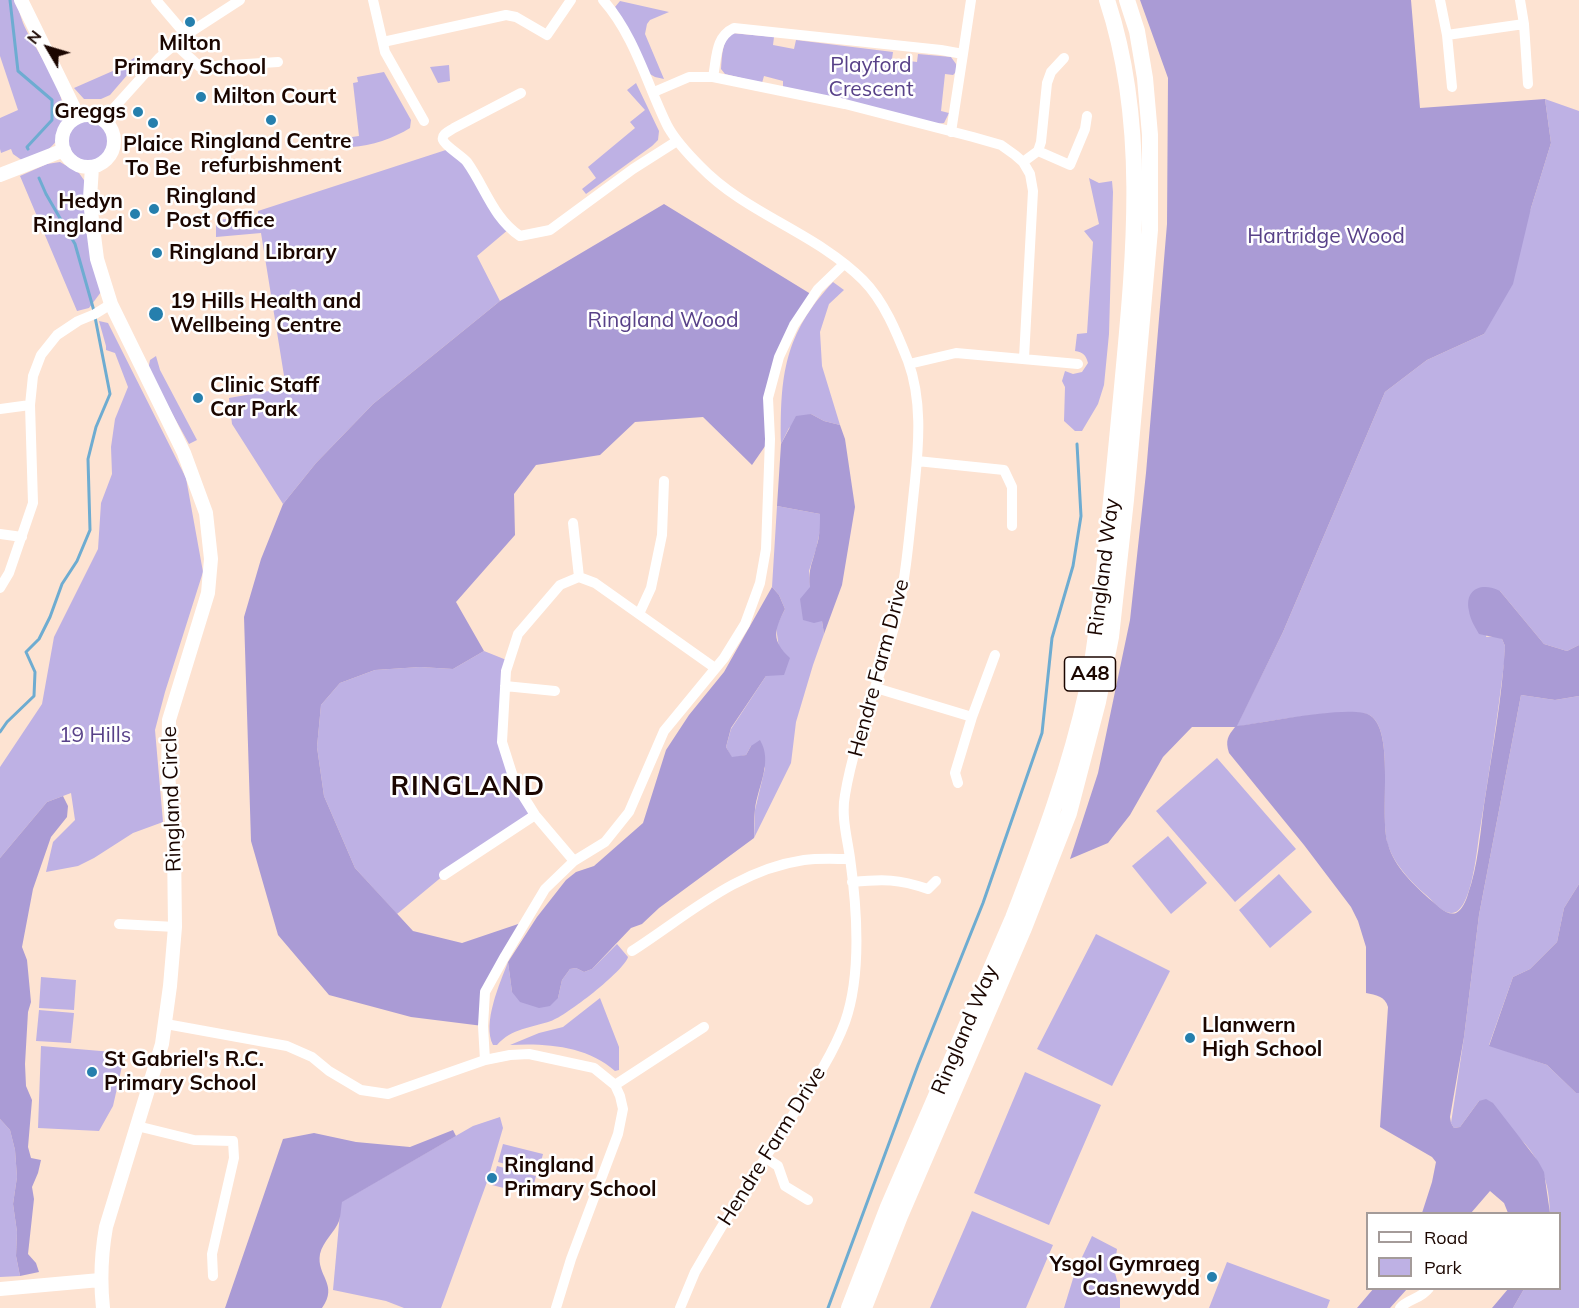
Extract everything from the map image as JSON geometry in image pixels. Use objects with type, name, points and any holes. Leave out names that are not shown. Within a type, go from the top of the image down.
[{"type":"main road","name":"Ringland Way","points":[[849,1308],[888,1207],[1009,928],[1054,808],[1087,689],[1096,639],[1112,500],[1134,237],[1133,131],[1127,78],[1119,35],[1107,0]]},
{"type":"main road","name":"Ringland Way","points":[[864,1308],[900,1216],[1024,928],[1069,813],[1098,702],[1111,637],[1126,500],[1150,230],[1150,135],[1145,78],[1137,31],[1127,0]]},
{"type":"street","points":[[21,0],[78,116]]},
{"type":"street","points":[[156,0],[186,35]]},
{"type":"street","points":[[104,119],[159,58],[186,35],[240,0]]},
{"type":"street","points":[[373,0],[385,52],[424,121]]},
{"type":"street","points":[[383,42],[506,15],[516,17],[547,35],[571,0]]},
{"type":"street","name":"Hendre Farm Drive","points":[[603,0],[632,44],[669,129],[677,141],[719,184],[738,198],[819,244],[865,282],[883,305],[909,364],[918,414],[917,461],[908,556],[897,616],[866,715],[844,797],[844,827],[850,858],[856,928],[856,958],[846,1020],[830,1055],[812,1086],[700,1264],[682,1308]]},
{"type":"street","points":[[951,132],[971,0]]},
{"type":"street","points":[[1440,0],[1447,35],[1452,87]]},
{"type":"street","points":[[1520,0],[1528,84]]},
{"type":"street","points":[[1447,35],[1524,24]]},
{"type":"street","points":[[713,77],[720,38],[734,28],[963,54]]},
{"type":"street","points":[[175,44],[200,67],[278,62]]},
{"type":"street","points":[[1023,162],[1038,151],[1047,83],[1051,72],[1064,58]]},
{"type":"street","points":[[654,92],[689,77],[713,77],[845,104],[1001,145],[1023,162],[1030,174],[1033,191],[1024,358]]},
{"type":"street","points":[[521,93],[444,135],[444,142],[463,157],[496,212],[509,229],[520,236],[550,230],[633,169],[677,141]]},
{"type":"street","points":[[87,114],[104,119],[111,126],[115,143],[108,159],[100,165],[92,167],[78,165],[72,162],[64,150],[62,144],[64,130],[67,124],[78,116],[87,114]]},
{"type":"street","points":[[1038,151],[1070,165],[1085,129],[1087,116]]},
{"type":"street","points":[[0,175],[64,150]]},
{"type":"street","name":"Ringland Circle","points":[[92,167],[90,197],[97,259],[111,304],[184,453],[206,513],[212,559],[208,593],[169,720],[168,774],[174,845],[175,927],[166,1024],[106,1227],[101,1254],[100,1280],[103,1308]]},
{"type":"street","points":[[485,1060],[483,1026],[485,992],[545,889],[574,861],[605,842],[629,812],[664,731],[715,669],[744,624],[760,583],[767,531],[770,439],[768,398],[779,357],[794,325],[814,296],[844,264]]},
{"type":"street","points":[[0,588],[9,573],[33,503],[30,405],[33,376],[41,355],[57,335],[111,304]]},
{"type":"street","points":[[909,364],[956,353],[1078,364]]},
{"type":"street","points":[[0,409],[30,405]]},
{"type":"street","points":[[917,461],[1004,470],[1012,487],[1012,526]]},
{"type":"street","points":[[639,614],[651,588],[662,534],[664,481]]},
{"type":"street","points":[[573,523],[579,577]]},
{"type":"street","points":[[0,534],[22,537]]},
{"type":"street","points":[[574,861],[535,815],[516,783],[502,742],[506,671],[518,634],[560,585],[579,577],[595,583],[715,669]]},
{"type":"street","points":[[958,783],[955,773],[994,656]]},
{"type":"street","points":[[504,686],[555,691]]},
{"type":"street","points":[[876,688],[972,717]]},
{"type":"street","points":[[444,875],[535,815]]},
{"type":"street","points":[[632,951],[707,898],[740,880],[771,868],[805,860],[850,858]]},
{"type":"street","points":[[852,882],[902,880],[928,889],[936,881]]},
{"type":"street","points":[[119,924],[175,927]]},
{"type":"street","points":[[166,1024],[287,1046],[312,1057],[328,1071],[361,1090],[388,1094],[485,1060],[510,1055],[529,1054],[594,1068],[615,1084],[623,1109],[618,1134],[555,1308]]},
{"type":"street","points":[[615,1084],[704,1027]]},
{"type":"street","points":[[137,1126],[194,1140],[233,1141],[234,1158],[212,1254],[213,1276]]},
{"type":"street","points":[[766,1158],[778,1166],[785,1186],[808,1200]]},
{"type":"street","points":[[0,1289],[100,1280]]},
{"type":"street","points":[[1400,1308],[1423,1295],[1427,1290]]},
{"type":"green space","points":[[0,0],[16,0],[23,23],[58,88],[63,106],[64,123],[58,138],[45,152],[23,161],[13,154],[11,149],[1,153],[0,149],[0,118],[18,110],[0,56]]},
{"type":"green space","name":"Hartridge Wood","points":[[1140,0],[1411,0],[1420,108],[1545,99],[1551,143],[1531,208],[1513,284],[1484,334],[1427,360],[1385,392],[1283,632],[1237,726],[1328,713],[1362,713],[1371,716],[1378,725],[1383,739],[1386,831],[1391,852],[1406,876],[1419,889],[1443,910],[1453,914],[1462,908],[1466,900],[1476,861],[1504,666],[1505,646],[1502,639],[1479,634],[1470,614],[1469,597],[1472,592],[1481,587],[1494,588],[1500,591],[1544,644],[1567,651],[1579,645],[1579,696],[1555,700],[1521,695],[1479,915],[1464,1037],[1450,1117],[1454,1128],[1460,1127],[1479,1101],[1486,1099],[1493,1103],[1544,1172],[1550,1212],[1508,1212],[1504,1203],[1490,1191],[1472,1212],[1422,1212],[1436,1162],[1432,1157],[1380,1127],[1388,1007],[1382,998],[1366,993],[1366,947],[1358,921],[1351,907],[1304,845],[1229,753],[1228,738],[1235,727],[1192,727],[1163,757],[1130,815],[1108,843],[1070,859],[1098,773],[1130,620],[1146,473],[1167,224],[1168,78]]},
{"type":"green space","points":[[620,1],[669,12],[650,20],[645,34],[664,79],[648,73],[615,7]]},
{"type":"green space","name":"Playford Crescent","points":[[731,33],[774,37],[773,45],[794,49],[796,40],[893,52],[892,59],[917,62],[918,54],[951,57],[956,64],[956,72],[953,75],[945,74],[941,111],[949,113],[944,123],[935,124],[783,87],[783,81],[764,76],[762,83],[725,74],[721,69],[722,54]]},
{"type":"green space","points":[[137,56],[141,59],[110,95],[101,99],[84,99],[74,88],[115,70]]},
{"type":"green space","points":[[449,65],[450,81],[438,83],[430,67]]},
{"type":"green space","points":[[384,72],[411,120],[410,128],[382,141],[352,147],[345,138],[359,136],[353,83],[358,82],[357,77]]},
{"type":"green space","points":[[636,83],[659,131],[658,140],[586,194],[582,189],[596,178],[588,167],[635,128],[630,122],[645,110],[627,90]]},
{"type":"green space","points":[[1545,99],[1579,111],[1579,645],[1567,651],[1544,644],[1500,591],[1486,637],[1497,636],[1502,639],[1505,646],[1504,664],[1477,854],[1464,904],[1458,911],[1451,913],[1441,909],[1415,884],[1399,866],[1388,845],[1383,739],[1378,725],[1371,716],[1362,713],[1328,714],[1236,727],[1283,632],[1385,392],[1427,360],[1484,334],[1531,208],[1551,143]]},
{"type":"green space","points":[[89,119],[104,125],[110,140],[104,155],[89,161],[74,155],[68,140],[74,125]]},
{"type":"green space","points":[[452,148],[509,229],[477,256],[500,301],[373,404],[316,463],[283,504],[232,424],[229,398],[286,388],[261,233],[216,237],[216,220],[258,216],[258,211]]},
{"type":"green space","points":[[60,162],[79,173],[86,183],[101,292],[89,308],[77,311],[20,176],[47,164]]},
{"type":"green space","points":[[1089,178],[1099,183],[1112,181],[1109,334],[1104,385],[1098,404],[1082,431],[1075,431],[1064,421],[1065,387],[1062,381],[1065,371],[1073,374],[1082,372],[1088,363],[1084,354],[1075,351],[1077,334],[1087,333],[1093,242],[1084,231],[1099,224]]},
{"type":"green space","name":"Ringland Wood","points":[[664,204],[814,296],[794,325],[768,398],[770,439],[752,465],[703,417],[635,422],[600,455],[536,465],[514,494],[515,535],[456,602],[484,651],[453,669],[420,667],[375,670],[340,683],[321,705],[317,747],[324,796],[355,868],[413,931],[462,943],[527,921],[485,992],[483,1026],[411,1017],[329,995],[278,935],[251,841],[244,617],[261,559],[283,504],[316,463],[373,404],[500,301]]},
{"type":"green space","points":[[833,282],[844,290],[829,304],[820,332],[822,366],[840,425],[824,421],[811,414],[789,428],[781,444],[782,397],[788,357],[804,320]]},
{"type":"green space","name":"19 Hills","points":[[99,321],[108,323],[186,478],[203,572],[155,730],[163,822],[133,833],[78,866],[46,872],[53,842],[75,820],[71,793],[47,802],[0,858],[0,767],[42,704],[54,637],[98,549],[101,503],[112,474],[111,447],[115,419],[128,387],[115,353],[106,350]]},
{"type":"green space","points":[[156,356],[160,370],[197,440],[189,444],[148,370],[150,360]]},
{"type":"green space","points":[[811,414],[824,421],[840,425],[845,439],[855,507],[842,585],[824,634],[822,621],[814,623],[803,620],[800,599],[810,587],[810,571],[818,540],[820,514],[777,506],[781,444],[796,416]]},
{"type":"green space","points":[[777,506],[820,514],[820,531],[809,571],[810,587],[824,634],[796,722],[791,763],[754,838],[755,810],[765,768],[751,746],[746,755],[732,758],[726,747],[731,729],[766,676],[779,648],[776,627],[785,609],[779,595],[772,587]]},
{"type":"green space","points":[[772,587],[779,595],[785,609],[778,623],[777,640],[790,658],[784,675],[766,676],[731,728],[726,747],[732,757],[746,755],[751,746],[760,740],[764,748],[764,774],[755,809],[754,838],[659,908],[642,924],[631,928],[592,969],[584,972],[576,968],[570,969],[562,980],[558,998],[550,1006],[539,1008],[520,1002],[512,992],[508,962],[537,917],[566,880],[576,872],[594,866],[643,823],[666,750],[689,715],[724,672]]},
{"type":"green space","points":[[484,651],[509,661],[502,742],[535,815],[444,875],[397,914],[355,868],[324,796],[317,747],[321,705],[340,683],[375,670],[420,667],[453,669]]},
{"type":"green space","points":[[1521,695],[1555,700],[1579,696],[1579,884],[1564,908],[1557,942],[1530,969],[1513,977],[1489,1045],[1547,1065],[1576,1093],[1579,1093],[1579,1308],[1513,1308],[1523,1290],[1561,1290],[1561,1212],[1550,1212],[1548,1193],[1538,1161],[1519,1137],[1479,1101],[1460,1127],[1454,1128],[1451,1123],[1479,915]]},
{"type":"green space","points":[[1217,758],[1296,849],[1235,902],[1156,811]]},
{"type":"green space","points":[[63,796],[68,806],[67,817],[51,837],[33,889],[22,947],[27,960],[31,1002],[28,1012],[25,1064],[26,1086],[32,1100],[28,1147],[31,1158],[41,1160],[32,1187],[34,1199],[28,1254],[36,1263],[39,1272],[20,1276],[16,1256],[17,1232],[13,1204],[17,1177],[15,1150],[10,1130],[0,1119],[0,858],[47,802]]},
{"type":"green space","points":[[1168,836],[1207,883],[1171,914],[1132,866]]},
{"type":"green space","points":[[1279,874],[1312,912],[1270,948],[1239,910]]},
{"type":"green space","points":[[1579,884],[1579,1093],[1576,1093],[1547,1065],[1489,1046],[1513,977],[1530,969],[1557,942],[1564,908]]},
{"type":"green space","points":[[1096,934],[1170,971],[1112,1086],[1037,1049]]},
{"type":"green space","points":[[617,944],[628,957],[624,964],[594,992],[551,1021],[522,1029],[509,1035],[497,1045],[493,1045],[490,1036],[491,1015],[508,962],[512,992],[558,998],[562,980],[570,969],[576,968],[584,972],[592,969]]},
{"type":"green space","points":[[41,977],[76,980],[74,1010],[39,1008]]},
{"type":"green space","points":[[600,998],[619,1047],[619,1070],[615,1071],[592,1056],[566,1048],[510,1045],[539,1033],[563,1027]]},
{"type":"green space","points":[[39,1010],[74,1013],[71,1043],[36,1041]]},
{"type":"green space","points":[[41,1046],[125,1053],[113,1106],[99,1131],[38,1128]]},
{"type":"green space","points":[[1025,1072],[1101,1105],[1049,1225],[974,1193]]},
{"type":"green space","points":[[500,1117],[503,1128],[487,1182],[441,1308],[404,1308],[386,1301],[333,1290],[341,1202],[473,1126]]},
{"type":"green space","points":[[0,1119],[10,1130],[15,1150],[17,1177],[13,1204],[17,1232],[16,1256],[20,1276],[0,1277]]},
{"type":"green space","points":[[453,1130],[456,1136],[342,1202],[339,1221],[320,1254],[321,1268],[328,1286],[327,1300],[322,1308],[225,1308],[283,1139],[314,1133],[356,1142],[410,1147]]},
{"type":"green space","points":[[503,1144],[543,1154],[538,1173],[498,1162]]},
{"type":"green space","points":[[497,1166],[536,1176],[531,1195],[492,1185]]},
{"type":"green space","points":[[972,1211],[1053,1245],[1026,1308],[930,1308]]},
{"type":"green space","points":[[1092,1236],[1117,1249],[1114,1269],[1120,1292],[1120,1308],[1064,1308],[1075,1272]]},
{"type":"green space","points":[[1227,1262],[1330,1300],[1327,1308],[1209,1308]]},
{"type":"green space","points":[[1372,1290],[1406,1290],[1390,1308],[1357,1308]]},
{"type":"green space","points":[[1507,1290],[1523,1290],[1513,1308],[1492,1308]]},
{"type":"waterway","points":[[10,0],[18,71],[52,100],[52,120],[27,147],[28,149]]},
{"type":"waterway","points":[[39,178],[75,244],[94,311]]},
{"type":"waterway","points":[[0,732],[34,696],[35,672],[26,652],[39,639],[62,584],[77,561],[90,530],[88,459],[96,427],[110,394],[95,317]]},
{"type":"waterway","points":[[828,1308],[918,1065],[983,903],[1042,733],[1052,638],[1073,566],[1081,516],[1077,444]]},
{"type":"place","name":"Milton Primary School","points":[[190,22]]},
{"type":"place","name":"Milton Court","points":[[201,97]]},
{"type":"place","name":"Greggs","points":[[138,112]]},
{"type":"place","name":"Ringland Centre refurbishment","points":[[271,120]]},
{"type":"place","name":"Plaice To Be","points":[[153,123]]},
{"type":"place","name":"Ringland Post Office","points":[[154,209]]},
{"type":"place","name":"Hedyn Ringland","points":[[135,214]]},
{"type":"place","name":"Ringland Library","points":[[157,253]]},
{"type":"place","name":"19 Hills Health and Wellbeing Centre","points":[[156,314]]},
{"type":"place","name":"Clinic Staff Car Park","points":[[198,398]]},
{"type":"place","name":"Llanwern High School","points":[[1190,1038]]},
{"type":"place","name":"St Gabriel's R.C. Primary School","points":[[92,1072]]},
{"type":"place","name":"Ringland Primary School","points":[[492,1178]]},
{"type":"place","name":"Ysgol Gymraeg Casnewydd","points":[[1212,1277]]},
{"type":"district","name":"RINGLAND","points":[[468,787]]}]
